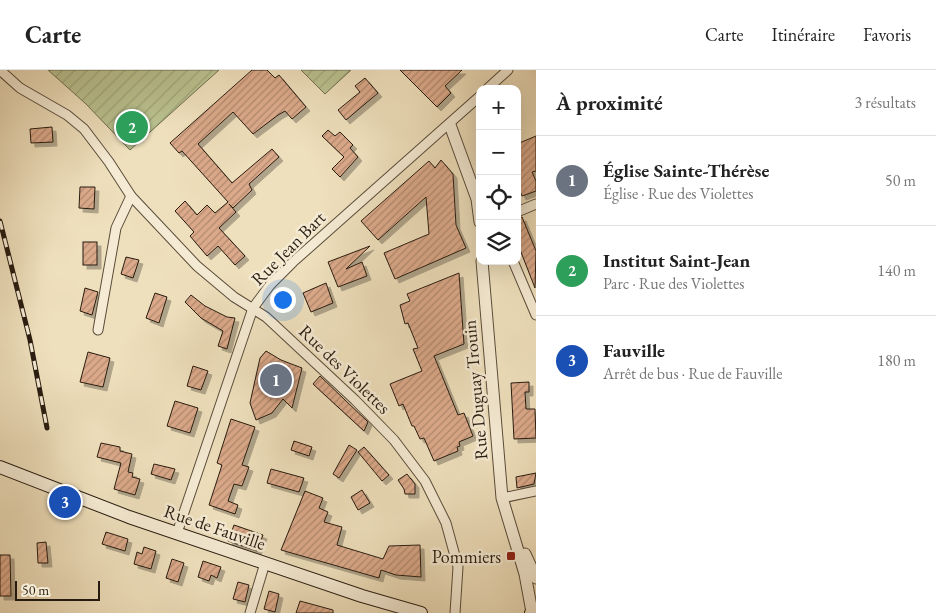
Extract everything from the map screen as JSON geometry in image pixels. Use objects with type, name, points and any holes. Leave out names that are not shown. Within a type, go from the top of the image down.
[{"type":"main road","name":"Rue de Fauville","points":[[0,467],[99,506],[265,563],[421,613]]},
{"type":"street","name":"Rue des Violettes","points":[[0,70],[20,88],[67,115],[84,128],[110,162],[131,196],[196,266],[234,297],[266,317],[355,400],[394,440],[425,481],[446,523],[458,567],[455,613]]},
{"type":"street","points":[[491,85],[508,70]]},
{"type":"street","name":"Rue Jean Bart","points":[[177,533],[253,308],[270,285],[300,256],[476,100]]},
{"type":"street","points":[[450,124],[476,194]]},
{"type":"street","points":[[98,330],[116,228],[131,196]]},
{"type":"street","points":[[521,210],[536,204]]},
{"type":"street","name":"Rue Duguay Trouin","points":[[482,265],[502,498],[525,574],[533,612]]},
{"type":"street","points":[[516,265],[536,315]]},
{"type":"street","points":[[502,498],[536,491]]},
{"type":"street","name":"Rue Duguay Trouin","points":[[507,515],[536,578]]},
{"type":"street","points":[[250,613],[265,563]]},
{"type":"green space","points":[[48,70],[219,70],[130,150],[86,104]]},
{"type":"green space","points":[[301,70],[351,70],[325,94]]},
{"type":"building","points":[[252,70],[267,70],[275,78],[279,75],[306,107],[292,119],[285,111],[253,134],[233,112],[198,144],[232,183],[272,149],[279,157],[249,184],[252,190],[233,208],[229,204],[236,212],[219,228],[245,256],[235,265],[218,246],[207,256],[190,236],[194,232],[175,211],[185,201],[197,215],[207,205],[215,213],[228,202],[182,151],[179,153],[170,143]]},
{"type":"building","points":[[400,70],[462,70],[445,86],[451,93],[437,107]]},
{"type":"building","points":[[365,78],[378,93],[346,120],[338,110],[360,92],[355,86]]},
{"type":"building","points":[[52,127],[53,142],[31,143],[30,129]]},
{"type":"building","points":[[328,130],[335,136],[340,132],[353,145],[350,148],[358,157],[340,177],[332,169],[344,157],[322,136]]},
{"type":"building","points":[[536,136],[536,171],[532,172],[536,181],[536,191],[522,196],[521,194],[521,142]]},
{"type":"building","points":[[441,160],[453,174],[456,225],[466,248],[395,279],[384,253],[429,234],[426,197],[378,240],[361,221],[429,161],[435,168]]},
{"type":"building","points":[[80,187],[95,187],[94,209],[79,208]]},
{"type":"building","points":[[521,217],[536,251],[535,288],[521,252]]},
{"type":"building","points":[[83,242],[97,242],[97,265],[83,265]]},
{"type":"building","points":[[370,246],[346,269],[362,262],[367,276],[338,287],[328,262]]},
{"type":"building","points":[[126,257],[139,260],[133,278],[121,274]]},
{"type":"building","points":[[459,273],[464,344],[434,356],[458,415],[464,413],[473,436],[459,442],[458,451],[434,461],[424,438],[420,439],[414,426],[412,426],[403,404],[399,406],[390,384],[422,371],[413,349],[418,348],[408,323],[405,324],[400,305],[410,301],[407,294]]},
{"type":"building","points":[[326,283],[333,303],[311,312],[303,293]]},
{"type":"building","points":[[85,288],[98,292],[92,315],[80,311]]},
{"type":"building","points":[[155,293],[167,297],[159,323],[146,318]]},
{"type":"building","points":[[191,295],[205,306],[227,317],[235,318],[227,349],[218,346],[223,331],[201,318],[185,302]]},
{"type":"building","points":[[266,351],[281,360],[302,368],[292,408],[283,399],[272,413],[256,420],[250,403],[260,358]]},
{"type":"building","points":[[88,352],[110,358],[103,387],[80,382]]},
{"type":"building","points":[[193,366],[208,371],[201,390],[187,386]]},
{"type":"building","points":[[320,376],[368,422],[364,431],[313,384]]},
{"type":"building","points":[[529,382],[529,392],[525,392],[526,409],[535,409],[536,438],[514,439],[511,383]]},
{"type":"building","points":[[175,401],[198,408],[190,433],[167,426]]},
{"type":"building","points":[[231,419],[255,427],[242,465],[249,467],[242,486],[234,484],[228,501],[238,505],[235,514],[209,505],[222,465],[217,463]]},
{"type":"building","points":[[294,441],[312,447],[309,456],[291,450]]},
{"type":"building","points":[[101,443],[120,447],[120,451],[132,454],[128,472],[133,473],[132,477],[140,479],[135,495],[114,489],[121,463],[97,457]]},
{"type":"building","points":[[349,445],[357,450],[339,478],[333,474]]},
{"type":"building","points":[[364,447],[389,475],[382,481],[358,452]]},
{"type":"building","points":[[154,464],[175,469],[171,480],[151,474]]},
{"type":"building","points":[[271,469],[304,478],[299,492],[267,483]]},
{"type":"building","points":[[536,473],[534,484],[517,488],[516,477]]},
{"type":"building","points":[[407,474],[415,484],[415,494],[405,494],[398,480]]},
{"type":"building","points":[[362,490],[370,503],[358,510],[351,497]]},
{"type":"building","points":[[305,491],[323,498],[319,508],[328,512],[324,522],[342,527],[337,545],[383,559],[389,546],[420,545],[421,577],[396,575],[381,570],[379,578],[281,550]]},
{"type":"building","points":[[234,525],[263,535],[257,551],[228,541]]},
{"type":"building","points":[[106,532],[128,539],[125,551],[102,544]]},
{"type":"building","points":[[46,542],[48,563],[38,563],[37,543]]},
{"type":"building","points":[[144,547],[156,551],[151,569],[134,564],[137,552],[142,554]]},
{"type":"building","points":[[0,555],[10,555],[11,596],[0,596]]},
{"type":"building","points":[[172,559],[184,563],[178,582],[166,578]]},
{"type":"building","points":[[203,561],[221,567],[217,578],[211,575],[209,581],[198,577]]},
{"type":"building","points":[[238,582],[249,585],[245,602],[233,599]]},
{"type":"building","points":[[269,591],[279,594],[275,612],[264,609]]},
{"type":"building","points":[[300,601],[333,610],[333,613],[296,613]]},
{"type":"railway","points":[[0,221],[30,340],[47,428]]},
{"type":"place","name":"Institut Saint-Jean","points":[[132,127]]},
{"type":"place","name":"Église Sainte-Thérèse","points":[[276,380]]},
{"type":"place","name":"Fauville","points":[[65,502]]},
{"type":"place","name":"Pommiers","points":[[511,556]]}]
